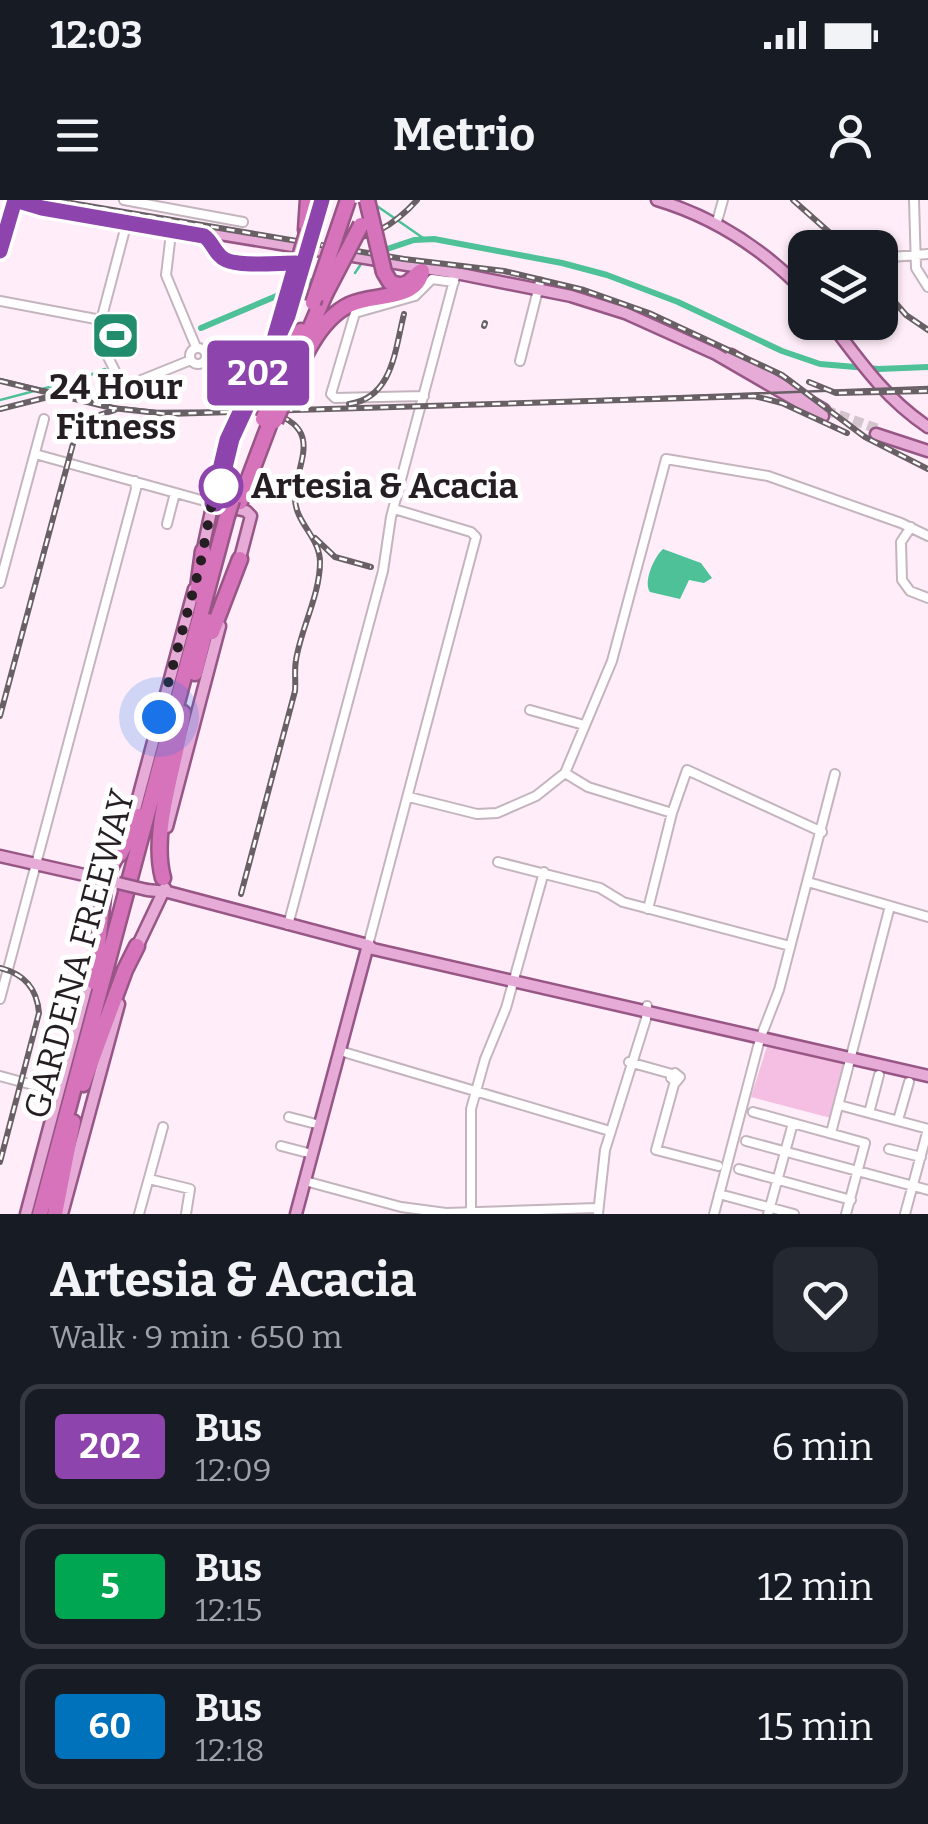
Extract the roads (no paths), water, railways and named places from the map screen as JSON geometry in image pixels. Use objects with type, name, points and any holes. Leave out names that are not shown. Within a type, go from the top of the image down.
[{"type":"highway","points":[[309,231],[315,200]]},
{"type":"highway","name":"GARDENA FREEWAY","points":[[72,1111],[179,712],[191,648],[230,519],[311,328],[352,200]]},
{"type":"highway","points":[[320,299],[336,278],[369,200]]},
{"type":"highway","points":[[278,400],[334,315],[352,303],[410,290],[421,279],[414,272],[397,286],[384,267],[369,200]]},
{"type":"highway","name":"GARDENA FREEWAY","points":[[278,400],[279,382],[320,299]]},
{"type":"highway","name":"GARDENA FREEWAY","points":[[236,501],[269,420]]},
{"type":"highway","points":[[44,1214],[230,519]]},
{"type":"highway","name":"GARDENA FREEWAY","points":[[179,712],[189,693],[230,519]]},
{"type":"highway","points":[[191,648],[203,551]]},
{"type":"highway","points":[[189,693],[240,559]]},
{"type":"highway","points":[[120,854],[135,826],[179,712]]},
{"type":"highway","points":[[163,878],[160,832],[179,712]]},
{"type":"highway","points":[[81,1078],[109,884]]},
{"type":"highway","points":[[81,1078],[137,946]]},
{"type":"highway","points":[[44,1214],[72,1111]]},
{"type":"highway","points":[[44,1214],[72,1111]]},
{"type":"main road","points":[[14,200],[204,236],[222,243],[232,262],[297,263]]},
{"type":"main road","points":[[657,200],[716,224],[760,252],[788,277]]},
{"type":"main road","points":[[172,227],[222,243],[279,243],[384,267]]},
{"type":"main road","points":[[44,1214],[59,1092],[109,884],[203,551],[223,455],[276,340],[309,231]]},
{"type":"main road","points":[[204,236],[222,243]]},
{"type":"main road","points":[[414,272],[455,277],[460,270],[540,285],[647,320],[824,413]]},
{"type":"main road","points":[[843,340],[894,406],[928,430]]},
{"type":"main road","points":[[894,406],[928,430]]},
{"type":"main road","points":[[877,431],[928,448]]},
{"type":"main road","points":[[44,1214],[137,946],[164,894],[169,817],[251,516],[246,511],[214,503]]},
{"type":"main road","points":[[0,854],[102,876],[109,884],[202,903],[373,949],[928,1074]]},
{"type":"main road","points":[[296,1214],[368,945]]},
{"type":"street","points":[[0,252],[14,200]]},
{"type":"street","points":[[124,200],[176,204],[243,222]]},
{"type":"street","points":[[716,224],[722,200]]},
{"type":"street","points":[[914,200],[919,276],[928,288]]},
{"type":"street","points":[[128,220],[101,320],[102,347],[124,383],[133,384],[191,360],[199,364],[206,359],[205,350],[196,348]]},
{"type":"street","points":[[172,227],[166,275],[196,348]]},
{"type":"street","points":[[898,256],[928,254]]},
{"type":"street","points":[[288,925],[381,582],[394,510],[423,400],[455,277],[432,279],[415,296],[356,313],[331,391],[332,397],[423,400]]},
{"type":"street","points":[[520,361],[540,285]]},
{"type":"street","points":[[0,301],[101,320]]},
{"type":"street","points":[[191,360],[190,353],[196,348]]},
{"type":"street","points":[[0,583],[44,419]]},
{"type":"street","points":[[34,454],[214,503]]},
{"type":"street","points":[[409,797],[477,814],[497,813],[536,796],[565,773],[616,648],[666,459],[768,476],[928,536]]},
{"type":"street","points":[[0,982],[134,481]]},
{"type":"street","points":[[167,524],[175,493]]},
{"type":"street","points":[[368,945],[476,537],[394,510]]},
{"type":"street","points":[[909,530],[902,545],[902,580],[905,587],[928,598]]},
{"type":"street","points":[[530,710],[584,724]]},
{"type":"street","points":[[648,908],[687,770],[822,832]]},
{"type":"street","points":[[565,773],[588,788],[672,813]]},
{"type":"street","points":[[715,1214],[835,774]]},
{"type":"street","points":[[0,999],[34,862]]},
{"type":"street","points":[[498,862],[600,888],[623,902],[790,946]]},
{"type":"street","points":[[471,1213],[471,1109],[506,1008],[544,872]]},
{"type":"street","points":[[808,882],[928,916]]},
{"type":"street","points":[[831,1133],[890,906]]},
{"type":"street","points":[[305,1181],[414,1212],[598,1211],[599,1180],[610,1123],[646,1010]]},
{"type":"street","points":[[340,1051],[611,1129]]},
{"type":"street","points":[[630,1065],[673,1078],[656,1150],[718,1166]]},
{"type":"street","points":[[870,1113],[879,1075]]},
{"type":"street","points":[[0,1076],[59,1092]]},
{"type":"street","points":[[898,1120],[909,1082]]},
{"type":"street","points":[[839,1105],[928,1128],[905,1214]]},
{"type":"street","points":[[753,1112],[865,1143],[846,1214]]},
{"type":"street","points":[[289,1117],[320,1125]]},
{"type":"street","points":[[769,1211],[793,1123]]},
{"type":"street","points":[[140,1214],[163,1127]]},
{"type":"street","points":[[746,1141],[928,1190]]},
{"type":"street","points":[[281,1146],[312,1154]]},
{"type":"street","points":[[889,1149],[920,1157]]},
{"type":"street","points":[[739,1169],[850,1200]]},
{"type":"street","points":[[149,1179],[190,1190],[186,1214]]},
{"type":"street","points":[[721,1194],[769,1211],[794,1214]]},
{"type":"waterway","points":[[374,204],[426,240]]},
{"type":"waterway","points":[[381,251],[414,240],[434,239],[562,263],[678,302],[782,351],[820,364],[879,369],[928,367]]},
{"type":"waterway","points":[[355,273],[363,261]]},
{"type":"waterway","points":[[201,328],[319,278]]},
{"type":"waterway","points":[[0,400],[105,369]]},
{"type":"tunnel","points":[[825,410],[878,429]]},
{"type":"tram line","points":[[0,379],[117,407],[156,411],[311,410],[928,387]]},
{"type":"railway","points":[[53,200],[404,259],[504,271],[584,290],[649,313],[782,375],[865,437],[928,469]]},
{"type":"railway","points":[[335,240],[358,238],[380,230],[417,200]]},
{"type":"railway","points":[[793,200],[827,230]]},
{"type":"railway","points":[[898,306],[928,330]]},
{"type":"railway","points":[[349,404],[364,400],[383,382],[390,370],[404,314]]},
{"type":"railway","points":[[0,381],[112,408],[167,414],[754,396],[782,403],[847,433]]},
{"type":"railway","points":[[809,382],[836,393],[928,391]]},
{"type":"railway","points":[[0,409],[48,397]]},
{"type":"railway","points":[[0,716],[74,440],[90,418],[115,410]]},
{"type":"railway","points":[[241,894],[295,691],[296,660],[317,587],[320,562],[316,545],[296,507],[303,439],[289,420],[273,413]]},
{"type":"railway","points":[[315,538],[335,557],[371,567]]},
{"type":"railway","points":[[0,968],[28,983],[39,1013],[0,1162]]},
{"type":"place","name":"24 Hour Fitness","points":[[116,335]]},
{"type":"place","name":"Artesia & Acacia","points":[[221,486]]}]
